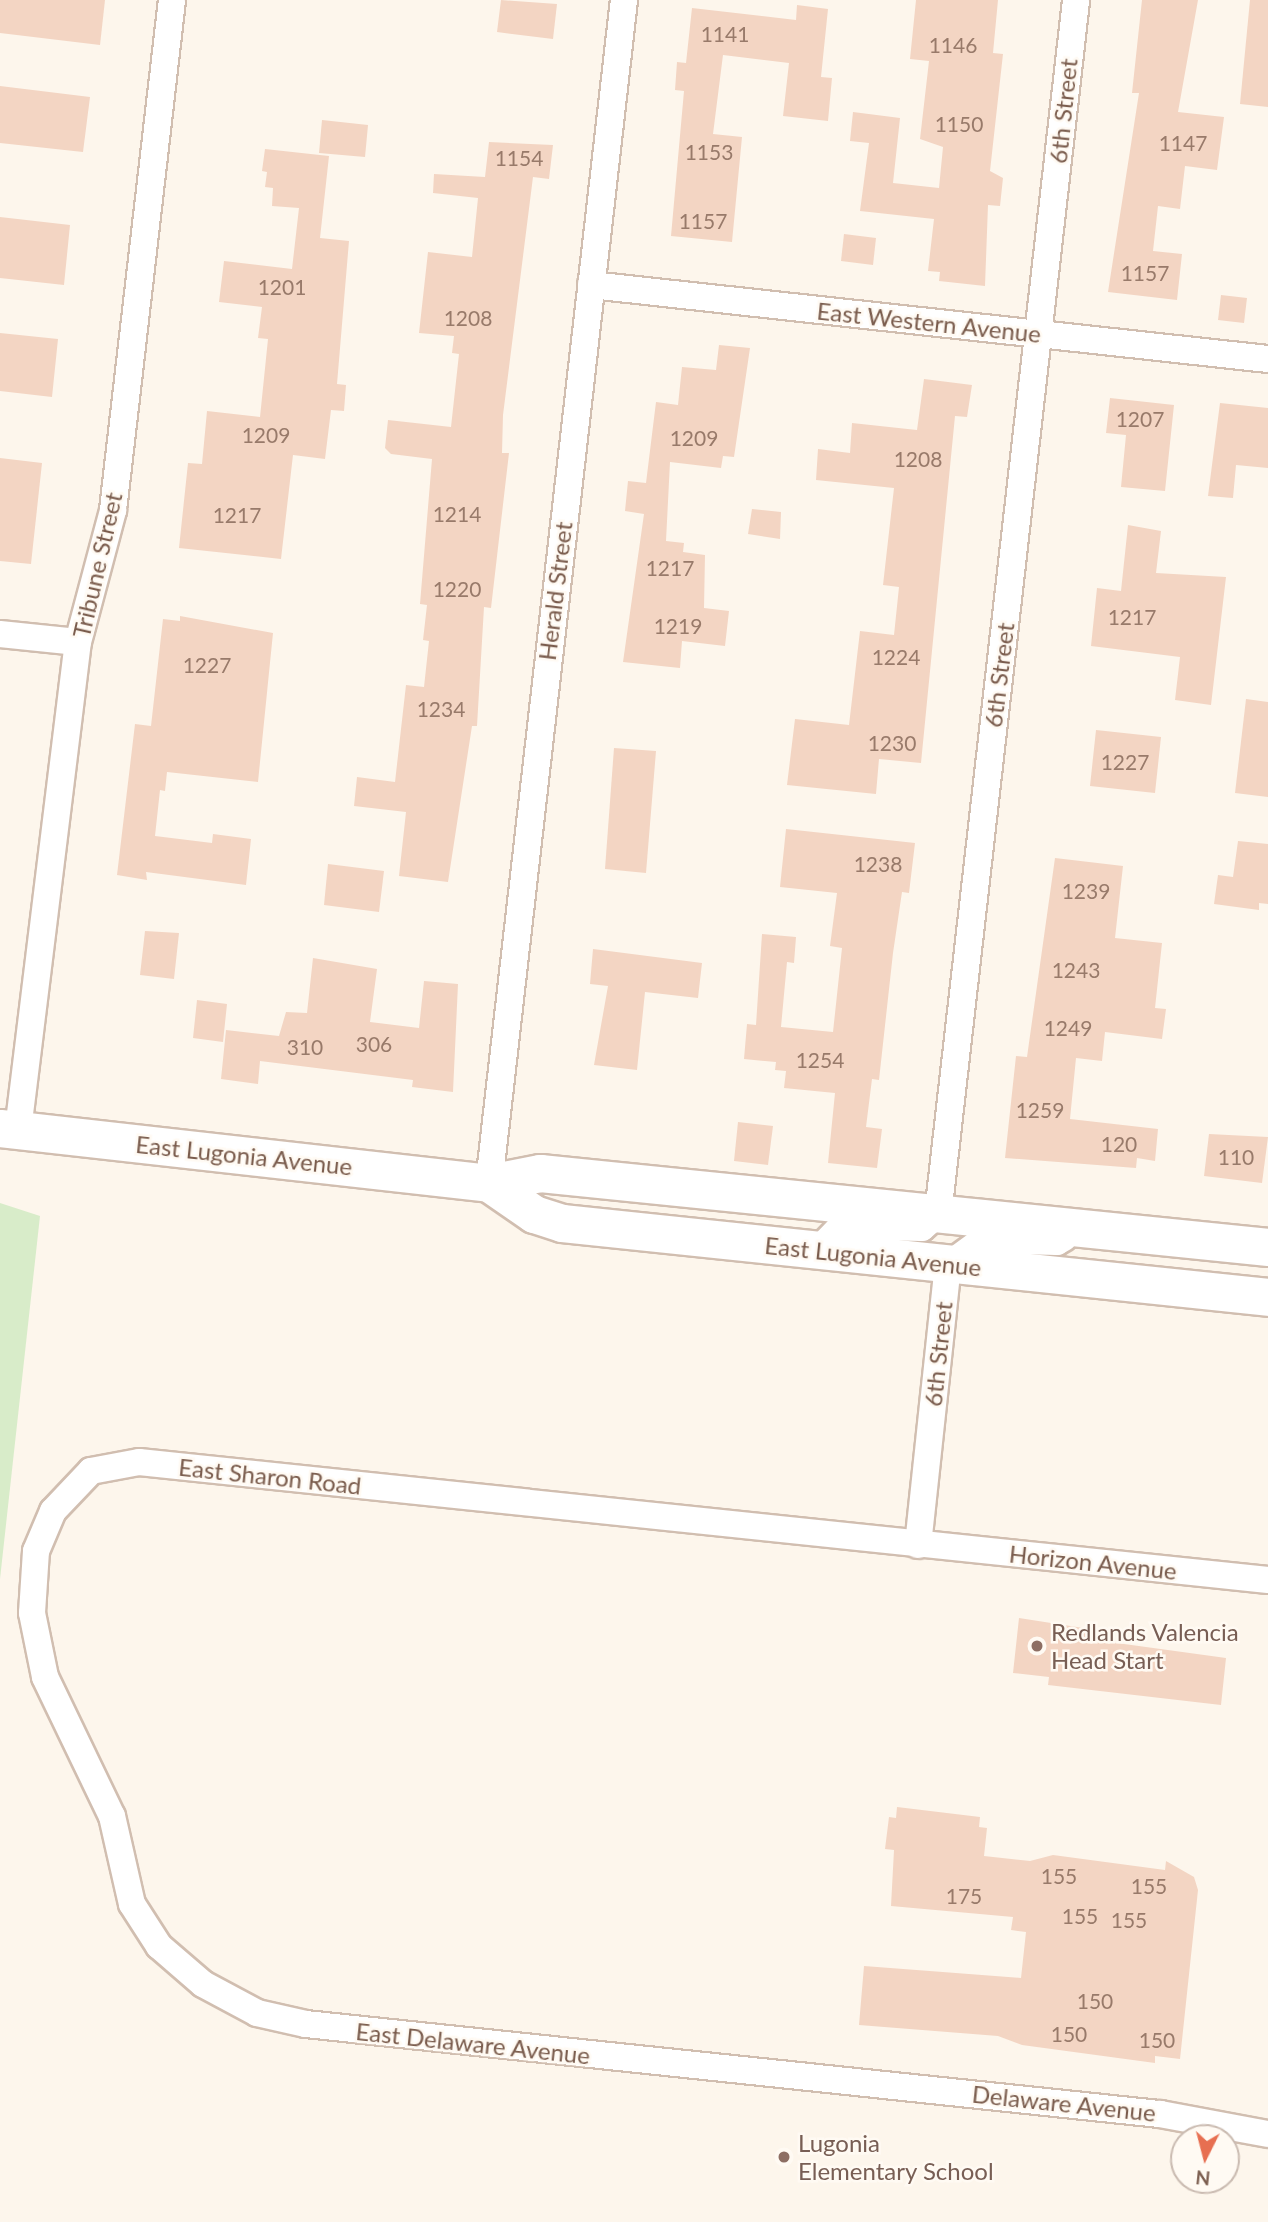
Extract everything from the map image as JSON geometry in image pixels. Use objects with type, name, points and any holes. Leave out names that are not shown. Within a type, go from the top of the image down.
[{"type":"main road","name":"East Lugonia Avenue","points":[[9,1129],[489,1182],[540,1173],[1268,1247]]},
{"type":"main road","name":"East Lugonia Avenue","points":[[489,1182],[534,1214],[562,1223],[1268,1297]]},
{"type":"street","name":"Tribune Street","points":[[9,1129],[78,642],[113,510],[172,0]]},
{"type":"street","name":"Herald Street","points":[[489,1182],[624,0]]},
{"type":"street","name":"6th Street","points":[[938,1214],[1076,0]]},
{"type":"street","name":"East Western Avenue","points":[[591,285],[1268,359]]},
{"type":"street","points":[[0,634],[78,642]]},
{"type":"street","points":[[818,1250],[841,1226],[922,1228],[938,1214]]},
{"type":"street","points":[[948,1265],[982,1240],[1057,1242],[1080,1229]]},
{"type":"street","name":"6th Street","points":[[918,1545],[948,1265]]},
{"type":"street","name":"East Sharon Road","points":[[132,1904],[112,1815],[45,1677],[32,1613],[36,1551],[53,1511],[91,1471],[139,1462],[824,1530],[918,1545]]},
{"type":"street","name":"Horizon Avenue","points":[[918,1545],[1268,1580]]},
{"type":"street","name":"East Delaware Avenue","points":[[132,1904],[159,1946],[203,1984],[257,2013],[306,2024],[858,2081]]},
{"type":"street","name":"Delaware Avenue","points":[[858,2081],[1160,2114],[1268,2134]]},
{"type":"green space","points":[[0,1203],[40,1216],[0,1579]]},
{"type":"building","points":[[0,0],[105,0],[100,45],[0,33]]},
{"type":"building","points":[[501,0],[557,4],[553,39],[497,32]]},
{"type":"building","points":[[916,0],[998,0],[993,53],[1003,54],[990,171],[1003,178],[1000,206],[988,205],[985,286],[939,281],[940,272],[928,271],[934,219],[860,211],[869,143],[850,141],[853,112],[900,118],[893,183],[939,188],[943,147],[920,139],[929,61],[910,59]]},
{"type":"building","points":[[1142,0],[1198,0],[1178,112],[1224,117],[1217,170],[1185,166],[1180,209],[1158,206],[1153,251],[1182,254],[1177,300],[1108,292],[1139,93],[1132,93]]},
{"type":"building","points":[[1250,0],[1268,0],[1268,107],[1240,104]]},
{"type":"building","points":[[797,5],[828,9],[821,77],[832,78],[828,121],[783,116],[789,63],[723,55],[713,134],[742,137],[732,242],[671,236],[684,91],[675,90],[677,62],[686,63],[692,8],[796,20]]},
{"type":"building","points":[[0,86],[90,97],[83,152],[0,143]]},
{"type":"building","points":[[322,120],[368,125],[365,157],[319,153]]},
{"type":"building","points":[[489,142],[553,145],[549,179],[533,177],[503,415],[502,453],[509,453],[491,608],[484,607],[477,726],[472,726],[448,882],[399,876],[406,812],[354,806],[357,777],[395,782],[406,685],[424,687],[429,641],[423,640],[427,605],[420,604],[432,459],[391,454],[385,448],[388,420],[451,427],[459,354],[452,353],[454,336],[419,333],[428,252],[472,257],[478,198],[433,193],[434,174],[485,177]]},
{"type":"building","points":[[265,149],[329,156],[320,238],[349,241],[337,384],[346,385],[344,411],[331,410],[325,459],[293,455],[281,559],[179,548],[188,463],[202,464],[207,411],[260,417],[268,339],[258,338],[262,307],[219,302],[224,261],[292,269],[299,208],[272,206],[273,188],[265,187],[267,172],[262,171]]},
{"type":"building","points":[[0,217],[70,225],[64,285],[0,278]]},
{"type":"building","points":[[844,234],[876,238],[873,265],[841,261]]},
{"type":"building","points":[[1221,295],[1247,298],[1244,323],[1218,320]]},
{"type":"building","points":[[0,333],[58,339],[52,397],[0,391]]},
{"type":"building","points":[[719,345],[750,348],[734,457],[723,456],[721,468],[670,462],[666,541],[684,543],[683,552],[705,555],[704,608],[729,611],[725,646],[682,641],[680,668],[623,662],[644,514],[625,511],[628,481],[646,483],[656,402],[678,405],[682,367],[716,370]]},
{"type":"building","points":[[924,379],[972,385],[967,417],[955,416],[921,763],[879,759],[876,794],[787,785],[795,719],[849,725],[860,631],[894,635],[899,587],[883,585],[894,488],[816,480],[818,449],[850,453],[852,423],[917,430]]},
{"type":"building","points":[[1110,398],[1174,405],[1165,491],[1121,487],[1126,435],[1106,433]]},
{"type":"building","points":[[1220,403],[1268,408],[1268,468],[1236,465],[1233,498],[1208,496]]},
{"type":"building","points":[[0,458],[42,463],[31,564],[0,561]]},
{"type":"building","points":[[752,509],[781,512],[780,539],[748,534]]},
{"type":"building","points":[[1128,525],[1161,531],[1156,573],[1226,577],[1211,705],[1175,700],[1180,657],[1091,646],[1097,588],[1121,591]]},
{"type":"building","points":[[180,616],[273,633],[258,782],[167,772],[165,791],[160,790],[155,836],[212,843],[213,834],[251,839],[246,885],[146,872],[147,880],[117,875],[135,724],[151,726],[163,619],[180,621]]},
{"type":"building","points":[[1246,699],[1268,702],[1268,797],[1235,793]]},
{"type":"building","points":[[1096,730],[1161,737],[1155,793],[1090,786]]},
{"type":"building","points":[[614,748],[656,751],[646,873],[605,869]]},
{"type":"building","points":[[786,829],[915,843],[909,893],[902,892],[879,1080],[872,1079],[866,1127],[882,1129],[877,1168],[828,1163],[835,1093],[784,1088],[786,1071],[775,1070],[776,1062],[744,1059],[747,1024],[756,1025],[762,934],[796,937],[794,963],[787,962],[781,1027],[833,1032],[842,948],[830,946],[837,893],[780,887]]},
{"type":"building","points":[[1238,841],[1268,844],[1268,904],[1259,903],[1259,910],[1214,904],[1218,875],[1233,877]]},
{"type":"building","points":[[1055,858],[1123,866],[1115,938],[1162,943],[1155,1008],[1166,1009],[1162,1039],[1105,1032],[1102,1061],[1076,1058],[1070,1119],[1158,1129],[1155,1161],[1137,1158],[1136,1168],[1005,1158],[1016,1056],[1027,1057]]},
{"type":"building","points":[[328,864],[384,871],[379,912],[324,905]]},
{"type":"building","points":[[145,931],[179,933],[174,979],[140,975]]},
{"type":"building","points":[[593,949],[702,963],[698,998],[645,992],[637,1070],[594,1065],[608,986],[590,984]]},
{"type":"building","points":[[313,958],[377,969],[370,1022],[419,1028],[424,981],[458,984],[453,1092],[412,1087],[413,1080],[260,1061],[258,1084],[221,1079],[226,1030],[279,1036],[286,1012],[307,1013]]},
{"type":"building","points":[[197,1000],[227,1004],[223,1042],[193,1038]]},
{"type":"building","points":[[738,1122],[773,1126],[768,1165],[734,1161]]},
{"type":"building","points":[[1209,1134],[1268,1137],[1262,1183],[1204,1176]]},
{"type":"building","points":[[1019,1618],[1096,1630],[1095,1640],[1226,1658],[1221,1705],[1048,1685],[1049,1677],[1013,1673]]},
{"type":"building","points":[[897,1807],[980,1817],[979,1827],[987,1828],[984,1856],[1030,1861],[1053,1855],[1165,1870],[1166,1861],[1194,1877],[1198,1890],[1180,2059],[1155,2056],[1155,2063],[1022,2045],[998,2036],[859,2025],[864,1966],[1021,1978],[1026,1932],[1011,1930],[1013,1917],[891,1906],[894,1850],[885,1849],[889,1817],[896,1818]]},
{"type":"place","name":"Redlands Valencia Head Start","points":[[1037,1646]]},
{"type":"place","name":"Lugonia Elementary School","points":[[784,2157]]}]
